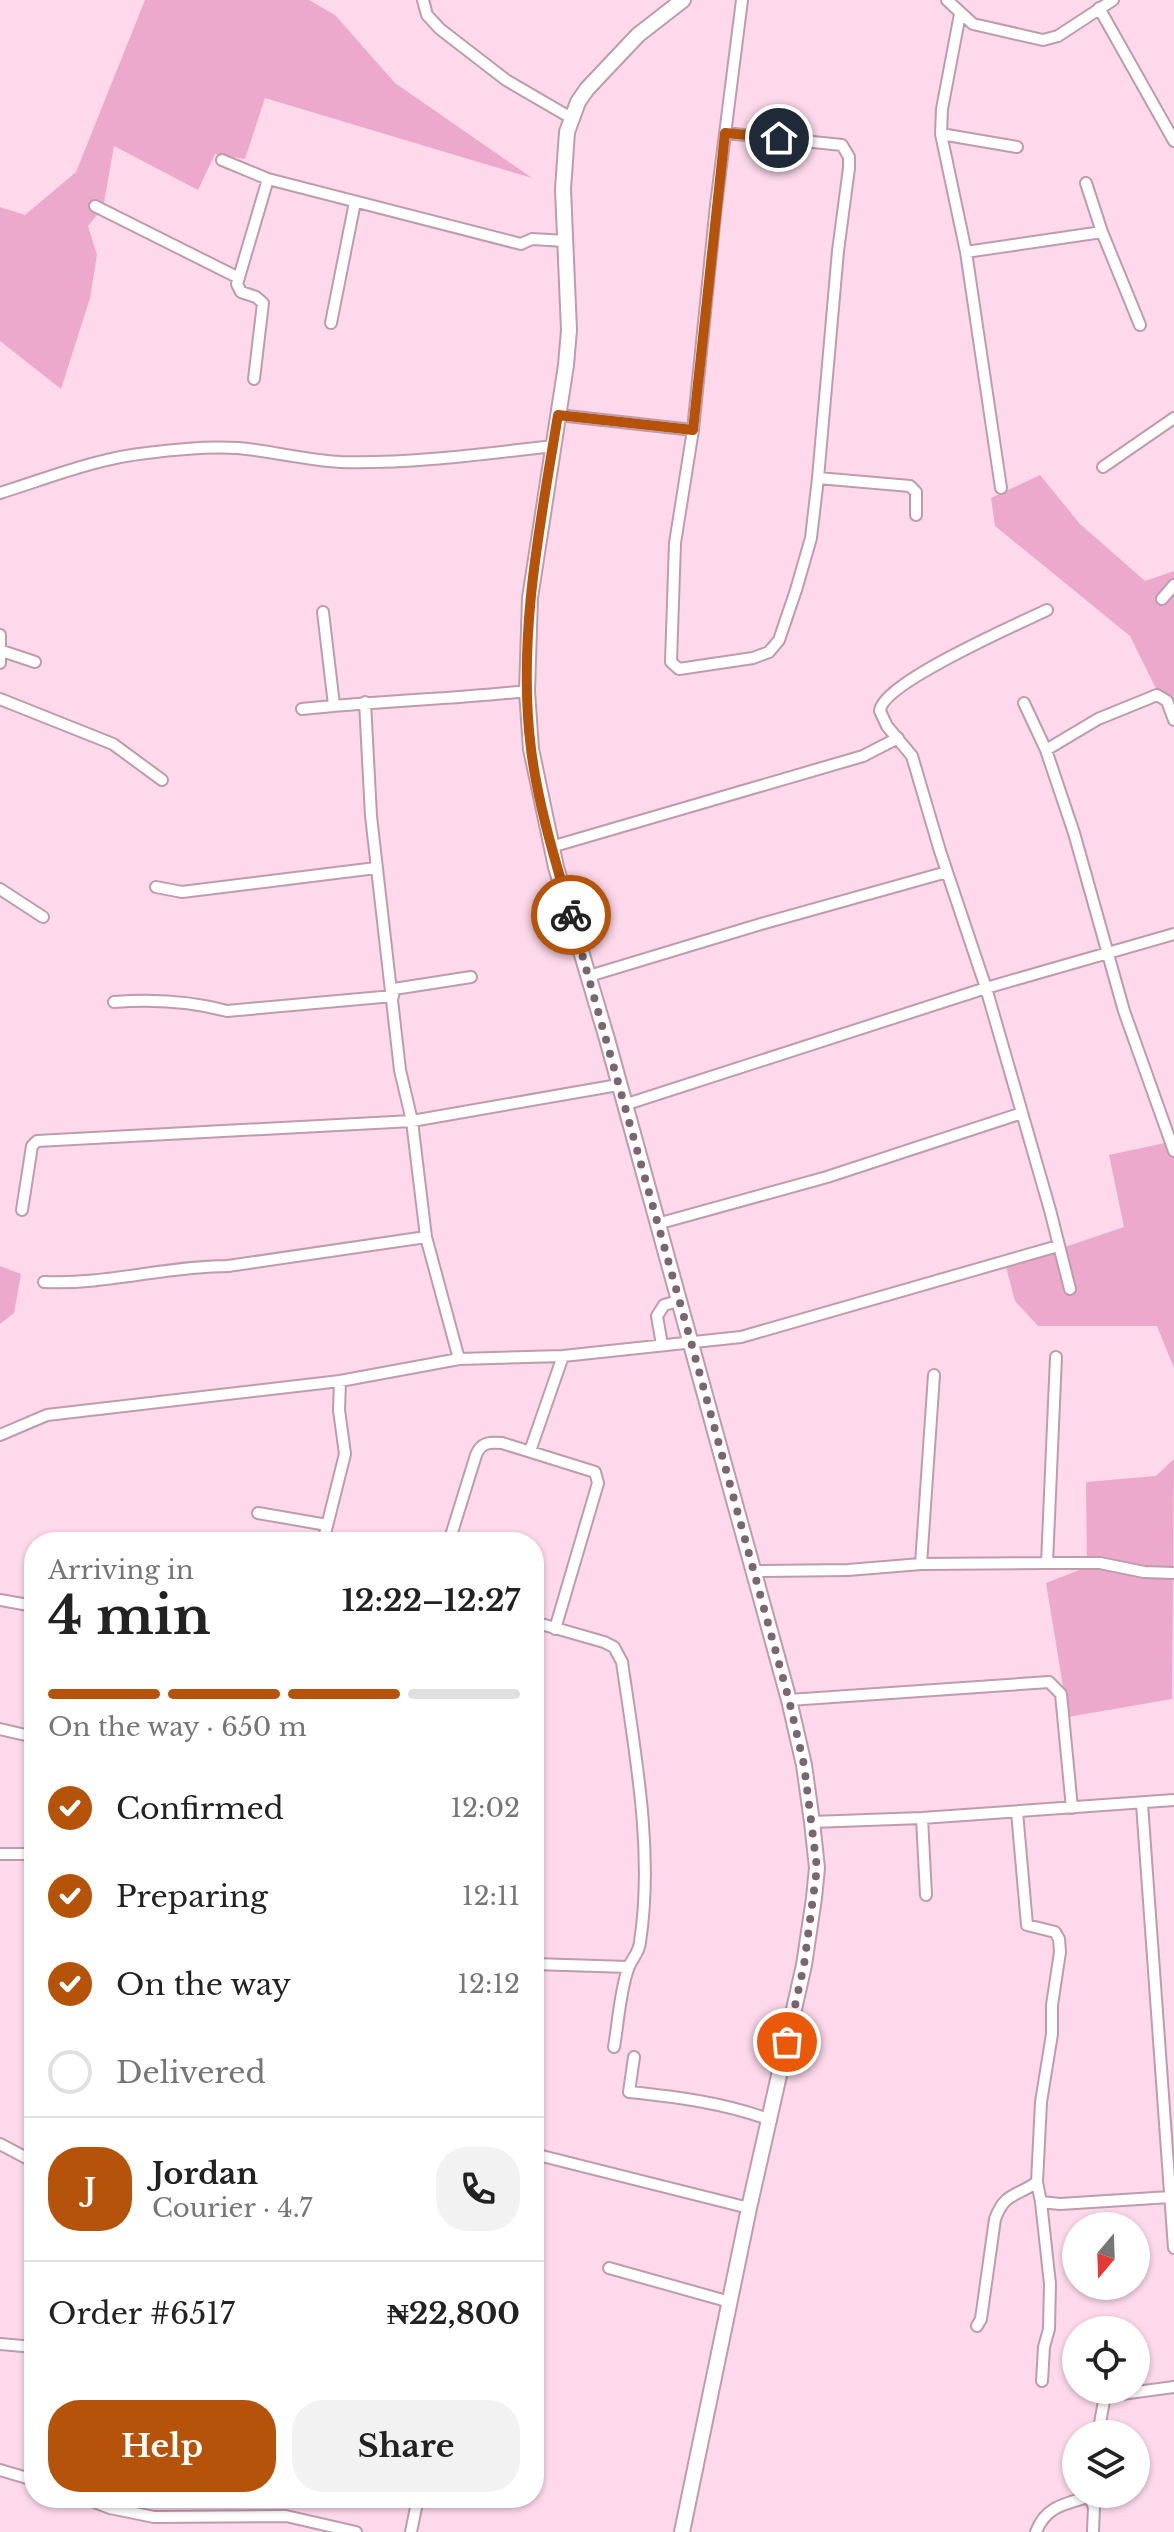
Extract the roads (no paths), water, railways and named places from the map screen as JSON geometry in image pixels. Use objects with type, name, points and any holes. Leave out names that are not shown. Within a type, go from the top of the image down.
[{"type":"street","points":[[423,0],[427,15],[440,29],[506,80],[573,119]]},
{"type":"street","points":[[682,2532],[749,2208],[804,1965],[817,1868],[804,1765],[789,1700],[551,847],[531,749],[527,691],[530,598],[569,330],[563,189],[567,132],[578,102],[587,89],[638,35],[683,0]]},
{"type":"street","points":[[725,133],[833,143],[842,145],[849,157],[811,538],[796,590],[775,646],[769,652],[753,658],[677,668],[671,662],[675,543],[693,430],[725,133],[742,0]]},
{"type":"street","points":[[947,0],[973,24],[1043,40],[1058,36],[1113,0]]},
{"type":"street","points":[[1099,8],[1174,141]]},
{"type":"street","points":[[960,14],[942,109],[941,134],[966,252],[1001,488]]},
{"type":"street","points":[[941,134],[1017,147]]},
{"type":"street","points":[[222,160],[268,179],[521,244],[532,239],[565,241]]},
{"type":"street","points":[[254,379],[263,303],[241,292],[237,284],[268,179]]},
{"type":"street","points":[[1086,183],[1102,232],[1140,325]]},
{"type":"street","points":[[331,323],[355,202]]},
{"type":"street","points":[[95,206],[239,278]]},
{"type":"street","points":[[966,252],[1102,232]]},
{"type":"street","points":[[558,415],[693,430]]},
{"type":"street","points":[[1103,467],[1174,418]]},
{"type":"street","points":[[0,493],[101,461],[143,453],[212,447],[262,451],[302,459],[370,462],[553,446]]},
{"type":"street","points":[[818,478],[910,486],[916,492],[916,515]]},
{"type":"street","points":[[1162,599],[1174,585]]},
{"type":"street","points":[[1047,610],[911,678],[891,693],[880,705],[880,711],[887,726],[912,756],[986,988],[1070,1289]]},
{"type":"street","points":[[323,612],[334,705]]},
{"type":"street","points":[[0,635],[1,657],[35,662]]},
{"type":"street","points":[[302,709],[365,702],[446,700],[527,691]]},
{"type":"street","points":[[1046,750],[1098,719],[1157,695],[1167,701],[1174,720]]},
{"type":"street","points":[[0,699],[113,744],[162,780]]},
{"type":"street","points":[[365,702],[371,816],[400,1070],[412,1121],[426,1237],[459,1359]]},
{"type":"street","points":[[1024,703],[1046,750],[1074,833],[1107,955],[1174,1151]]},
{"type":"street","points":[[551,847],[863,756],[898,738]]},
{"type":"street","points":[[156,887],[182,892],[376,868]]},
{"type":"street","points":[[589,976],[947,872]]},
{"type":"street","points":[[0,889],[43,917]]},
{"type":"street","points":[[624,1105],[986,988],[1174,934]]},
{"type":"street","points":[[393,996],[394,989],[471,977]]},
{"type":"street","points":[[114,1002],[147,999],[202,1004],[227,1011],[393,996]]},
{"type":"street","points":[[22,1210],[32,1146],[37,1141],[412,1121],[618,1085]]},
{"type":"street","points":[[657,1224],[827,1177],[1022,1113]]},
{"type":"street","points":[[44,1282],[77,1283],[189,1267],[228,1266],[426,1237]]},
{"type":"street","points":[[0,1435],[47,1415],[340,1381],[459,1359],[563,1356],[741,1337],[1058,1246]]},
{"type":"street","points":[[662,1345],[657,1316],[664,1305],[678,1301]]},
{"type":"street","points":[[530,1451],[563,1356]]},
{"type":"street","points":[[1047,1563],[1056,1357]]},
{"type":"street","points":[[921,1564],[934,1375]]},
{"type":"street","points":[[325,1532],[345,1454],[339,1410],[340,1381]]},
{"type":"street","points":[[452,1532],[478,1449],[490,1442],[591,1469],[598,1478],[555,1629]]},
{"type":"street","points":[[258,1513],[327,1525]]},
{"type":"street","points":[[753,1571],[848,1570],[921,1564],[1100,1563],[1153,1574],[1174,1573]]},
{"type":"street","points":[[0,1600],[24,1604]]},
{"type":"street","points":[[544,1625],[614,1647],[622,1662],[644,1834],[641,1940],[638,1954],[628,1967],[614,2047]]},
{"type":"street","points":[[789,1700],[1049,1682],[1061,1694],[1072,1808]]},
{"type":"street","points":[[0,1729],[24,1735]]},
{"type":"street","points":[[812,1822],[922,1818],[1174,1800]]},
{"type":"street","points":[[1142,1804],[1174,2248]]},
{"type":"street","points":[[1017,1812],[1027,1925],[1055,1932],[1059,1939],[1052,2034],[1041,2102],[1037,2182],[1050,2284],[1049,2329],[1044,2347],[1042,2381]]},
{"type":"street","points":[[922,1818],[926,1895]]},
{"type":"street","points":[[0,1854],[24,1854]]},
{"type":"street","points":[[544,1964],[628,1967]]},
{"type":"street","points":[[634,2057],[629,2092],[687,2097],[726,2105],[771,2120]]},
{"type":"street","points":[[0,2144],[24,2157]]},
{"type":"street","points":[[544,2157],[749,2208]]},
{"type":"street","points":[[977,2326],[981,2319],[995,2219],[1000,2205],[1011,2195],[1037,2182]]},
{"type":"street","points":[[1041,2202],[1060,2204],[1170,2197]]},
{"type":"street","points":[[609,2268],[730,2302]]},
{"type":"street","points":[[0,2344],[24,2346]]},
{"type":"street","points":[[1101,2420],[1107,2396],[1174,2387]]},
{"type":"street","points":[[0,2470],[24,2477]]},
{"type":"street","points":[[1036,2532],[1041,2517],[1062,2505]]},
{"type":"street","points":[[110,2508],[154,2517],[286,2516],[356,2532]]},
{"type":"street","points":[[411,2531],[416,2508]]},
{"type":"street","points":[[1093,2532],[1094,2508]]}]
